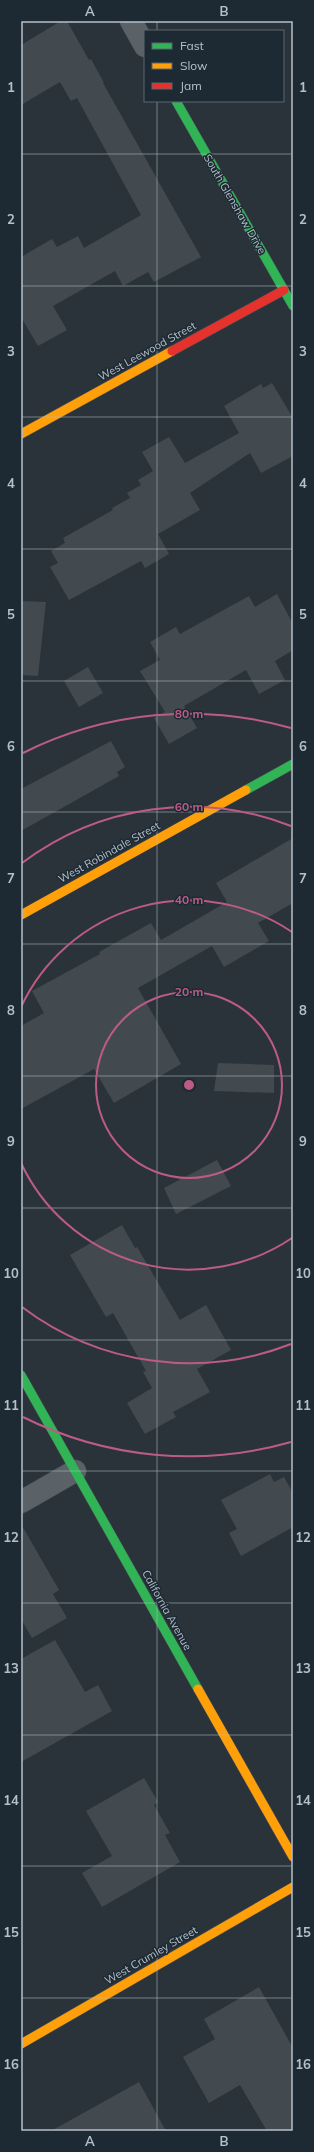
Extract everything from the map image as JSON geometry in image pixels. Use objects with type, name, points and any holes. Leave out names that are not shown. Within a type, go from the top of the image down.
[{"type":"street","points":[[131,21],[144,44]]},
{"type":"street","name":"South Glenshaw Drive","points":[[177,102],[293,306]]},
{"type":"street","name":"West Leewood Street","points":[[21,434],[284,290]]},
{"type":"street","name":"West Robindale Street","points":[[21,915],[293,764]]},
{"type":"street","name":"California Avenue","points":[[21,1375],[293,1857]]},
{"type":"street","points":[[21,1502],[75,1471]]},
{"type":"street","name":"West Crumley Street","points":[[21,2044],[293,1887]]},
{"type":"building","points":[[61,21],[67,21],[89,60],[91,59],[201,257],[154,282],[148,272],[123,286],[115,271],[53,306],[67,330],[38,346],[21,317],[21,257],[52,239],[57,247],[78,236],[84,248],[141,215],[77,98],[71,101],[60,82],[21,105],[21,45]]},
{"type":"building","points":[[272,383],[293,418],[293,456],[261,473],[250,453],[190,493],[200,510],[158,534],[169,554],[145,568],[141,561],[69,600],[50,567],[58,563],[51,551],[65,543],[63,538],[113,510],[112,508],[130,498],[127,493],[141,485],[138,480],[153,471],[142,452],[169,437],[185,463],[239,433],[224,406],[261,384],[263,388]]},
{"type":"building","points":[[277,594],[293,624],[293,650],[275,661],[285,680],[259,694],[246,670],[184,706],[197,728],[169,744],[154,718],[165,712],[140,671],[160,660],[150,642],[176,627],[180,634],[249,596],[255,607]]},
{"type":"building","points":[[21,601],[46,602],[38,676],[21,675]]},
{"type":"building","points":[[88,667],[103,693],[79,707],[64,681]]},
{"type":"building","points":[[111,741],[125,767],[117,772],[119,776],[21,831],[21,789]]},
{"type":"building","points":[[293,838],[293,903],[258,923],[269,941],[224,967],[212,946],[138,988],[181,1064],[114,1103],[94,1069],[21,1109],[21,1026],[44,1013],[32,991],[100,954],[99,952],[151,923],[161,940],[227,902],[216,883]]},
{"type":"building","points":[[218,1063],[274,1065],[274,1093],[214,1091]]},
{"type":"building","points":[[217,1160],[231,1186],[176,1214],[164,1188]]},
{"type":"building","points":[[122,1225],[135,1248],[137,1247],[180,1320],[206,1305],[231,1350],[197,1369],[210,1392],[173,1412],[176,1417],[145,1434],[127,1403],[152,1388],[143,1372],[146,1371],[113,1313],[106,1317],[70,1255]]},
{"type":"building","points":[[270,1474],[274,1482],[284,1477],[293,1493],[293,1527],[241,1556],[229,1533],[237,1529],[221,1500]]},
{"type":"building","points":[[21,1524],[59,1590],[53,1594],[67,1618],[32,1638],[21,1619]]},
{"type":"building","points":[[55,1640],[85,1692],[98,1685],[112,1711],[21,1762],[21,1659]]},
{"type":"building","points":[[144,1778],[158,1802],[154,1805],[170,1833],[165,1835],[180,1862],[102,1907],[82,1873],[112,1856],[86,1811]]},
{"type":"building","points":[[259,1987],[293,2048],[293,2131],[267,2131],[240,2085],[209,2103],[183,2057],[215,2039],[204,2019]]},
{"type":"building","points":[[139,2082],[166,2131],[51,2131]]},
{"type":"traffic: fast","points":[[177,102],[293,306]]},
{"type":"traffic: fast","points":[[246,790],[293,764]]},
{"type":"traffic: fast","points":[[21,1375],[198,1689]]},
{"type":"traffic: slow","points":[[21,434],[172,351]]},
{"type":"traffic: slow","points":[[21,915],[246,790]]},
{"type":"traffic: slow","points":[[198,1689],[293,1857]]},
{"type":"traffic: slow","points":[[21,2044],[293,1887]]},
{"type":"traffic: jam","points":[[172,351],[284,290]]}]
